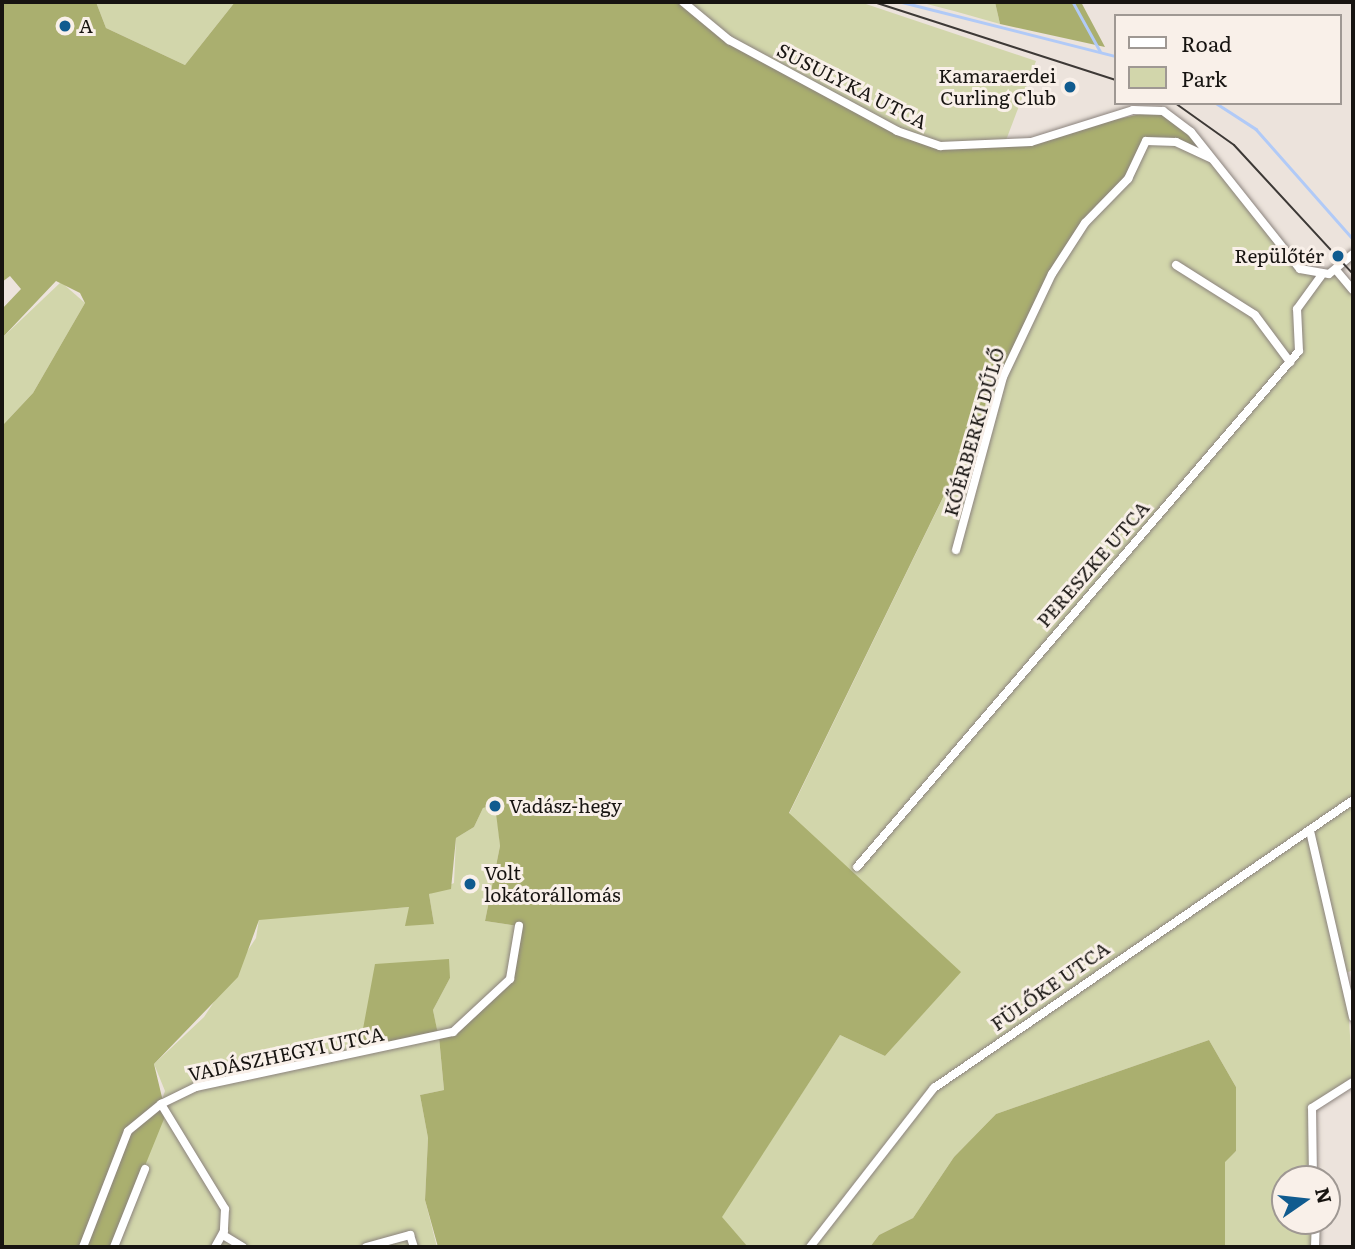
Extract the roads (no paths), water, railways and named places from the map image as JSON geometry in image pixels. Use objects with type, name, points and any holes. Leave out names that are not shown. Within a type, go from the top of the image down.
[{"type":"street","name":"SUSULYKA UTCA","points":[[682,2],[729,40],[921,141],[1002,147],[1151,108],[1182,123],[1295,263],[1321,276]]},
{"type":"street","name":"KŐÉRBERKI DŰLŐ","points":[[956,550],[1003,377],[1052,274],[1085,223],[1128,179],[1146,141],[1176,142],[1213,159]]},
{"type":"street","points":[[1321,276],[1336,270],[1353,254]]},
{"type":"street","points":[[1176,265],[1255,315],[1290,362]]},
{"type":"street","points":[[1336,270],[1353,290]]},
{"type":"street","name":"PERESZKE UTCA","points":[[857,867],[1290,362],[1303,341],[1297,309],[1321,276]]},
{"type":"street","name":"FÜLŐKE UTCA","points":[[810,1247],[933,1088],[1353,800]]},
{"type":"street","points":[[1310,831],[1350,971],[1353,1017]]},
{"type":"street","name":"VADÁSZHEGYI UTCA","points":[[83,1247],[128,1131],[160,1104],[196,1087],[453,1032],[510,979],[518,958],[519,926]]},
{"type":"street","points":[[1313,1165],[1312,1108],[1353,1082]]},
{"type":"street","points":[[160,1104],[225,1209],[223,1235],[215,1247]]},
{"type":"street","points":[[114,1247],[145,1169]]},
{"type":"street","points":[[223,1235],[243,1247]]},
{"type":"street","points":[[366,1247],[410,1235],[414,1247]]},
{"type":"waterway","points":[[902,2],[1114,56]]},
{"type":"waterway","points":[[1073,2],[1100,51]]},
{"type":"waterway","points":[[1219,105],[1256,129],[1353,239]]},
{"type":"tram line","points":[[874,2],[1114,80]]},
{"type":"tram line","points":[[1178,105],[1234,145],[1353,274]]},
{"type":"place","name":"A","points":[[65,26]]},
{"type":"place","name":"Kamaraerdei Curling Club","points":[[1070,87]]},
{"type":"place","name":"Repülőtér","points":[[1338,256]]},
{"type":"place","name":"Vadász-hegy","points":[[495,806]]},
{"type":"place","name":"Volt lokátorállomás","points":[[470,884]]}]
